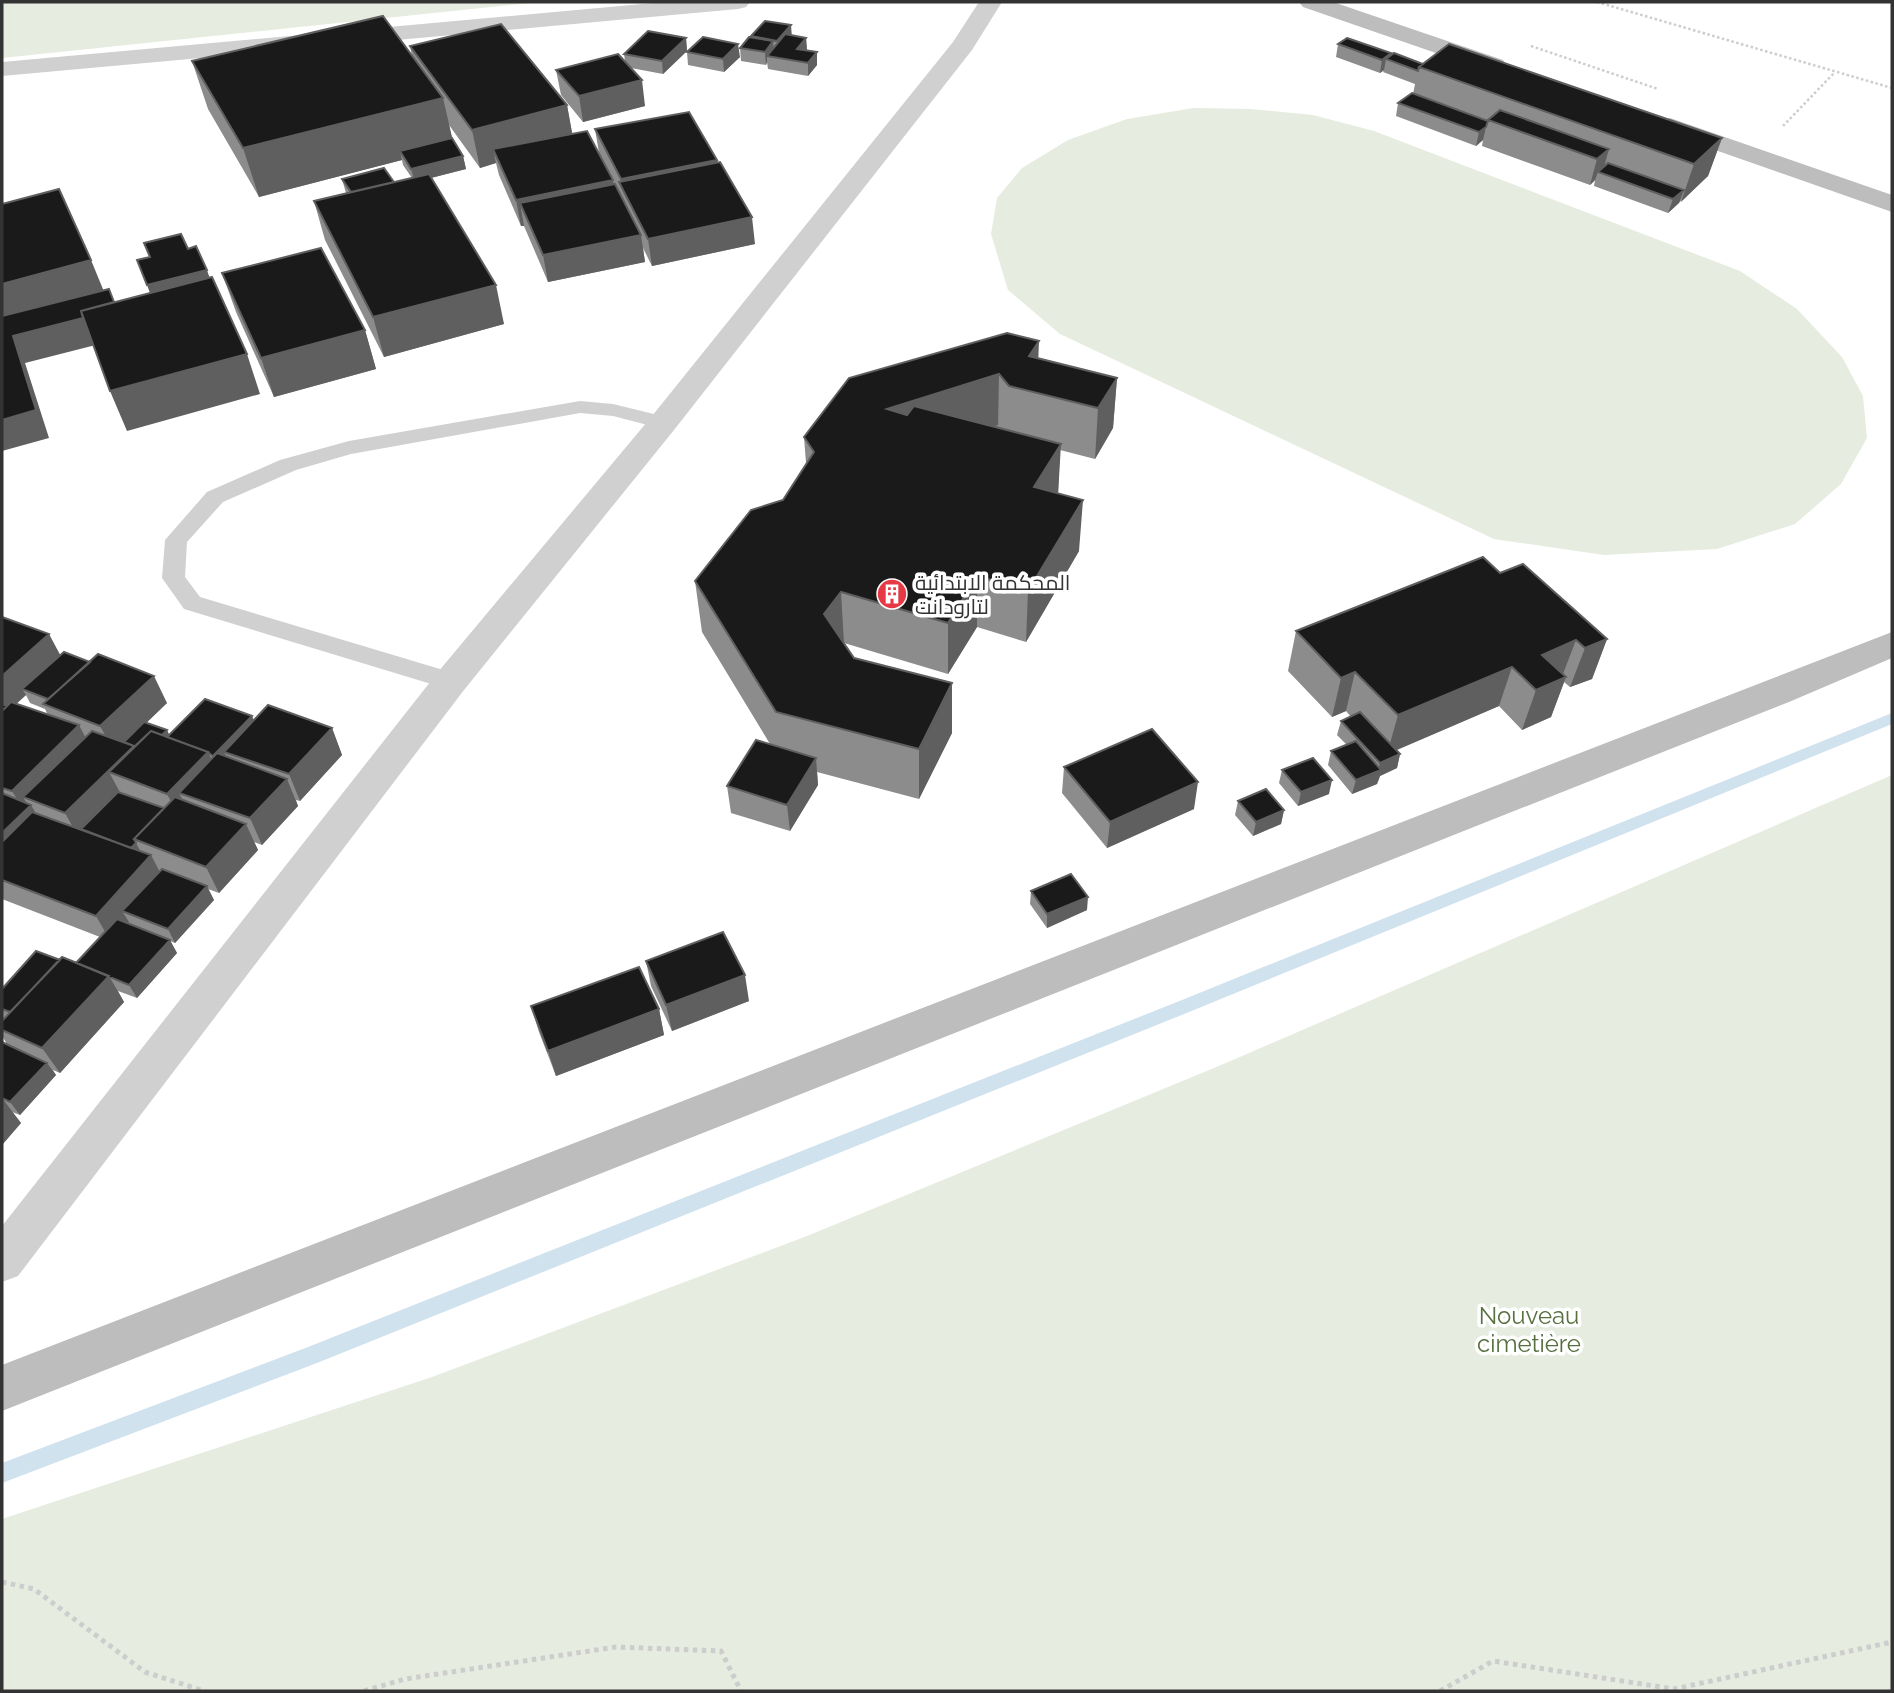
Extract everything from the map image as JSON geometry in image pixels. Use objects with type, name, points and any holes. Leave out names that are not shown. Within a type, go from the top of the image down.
[{"type":"street","points":[[2,69],[691,3],[738,2]]},
{"type":"street","points":[[2,1261],[451,681],[663,423],[963,46],[990,2]]},
{"type":"street","points":[[1295,2],[1312,2],[1522,74]]},
{"type":"street","points":[[1651,120],[1892,205]]},
{"type":"street","points":[[2,1388],[1622,754],[1892,644]]},
{"type":"lane","points":[[451,681],[192,603],[173,578],[176,540],[215,497],[288,465],[349,448],[580,407],[612,410],[663,423]]},
{"type":"path","points":[[1597,2],[1892,88]]},
{"type":"path","points":[[1529,46],[1661,90]]},
{"type":"path","points":[[1780,130],[1834,73]]},
{"type":"path","points":[[2,1582],[34,1589],[145,1672],[204,1691]]},
{"type":"path","points":[[1440,1691],[1493,1661],[1674,1689],[1892,1642]]},
{"type":"path","points":[[364,1691],[405,1679],[616,1647],[721,1651],[741,1691]]},
{"type":"green space","points":[[2,2],[540,2],[2,58]]},
{"type":"green space","points":[[1194,108],[1251,109],[1313,115],[1374,131],[1740,271],[1797,309],[1842,357],[1863,396],[1867,438],[1841,484],[1795,524],[1717,549],[1604,555],[1494,539],[1060,334],[1008,290],[991,234],[997,198],[1022,168],[1068,140],[1127,119]]},
{"type":"green space","name":"Nouveau cimetière","points":[[1892,775],[1892,1691],[2,1691],[2,1519],[432,1377],[807,1236],[1226,1063]]},
{"type":"building","points":[[383,16],[443,98],[243,148],[192,61]]},
{"type":"building","points":[[765,21],[791,25],[777,41],[751,36]]},
{"type":"building","points":[[501,24],[567,105],[472,130],[410,46]]},
{"type":"building","points":[[648,31],[686,38],[662,61],[624,54]]},
{"type":"building","points":[[785,34],[806,38],[797,49],[817,52],[808,63],[767,56]]},
{"type":"building","points":[[703,37],[738,44],[723,59],[687,52]]},
{"type":"building","points":[[749,37],[773,41],[765,52],[740,48]]},
{"type":"building","points":[[1347,38],[1391,53],[1382,60],[1338,44]]},
{"type":"building","points":[[1449,44],[1722,138],[1694,164],[1419,67]]},
{"type":"building","points":[[1394,53],[1423,64],[1418,71],[1386,59]]},
{"type":"building","points":[[618,54],[642,80],[579,96],[556,70]]},
{"type":"building","points":[[1412,93],[1488,121],[1486,127],[1479,132],[1398,103]]},
{"type":"building","points":[[1500,110],[1609,149],[1597,159],[1488,120]]},
{"type":"building","points":[[689,112],[717,160],[621,179],[595,129]]},
{"type":"building","points":[[587,131],[613,180],[516,200],[493,149]]},
{"type":"building","points":[[452,138],[463,156],[411,169],[400,151]]},
{"type":"building","points":[[720,162],[752,217],[648,239],[619,182]]},
{"type":"building","points":[[1608,163],[1684,190],[1673,199],[1598,172]]},
{"type":"building","points":[[384,168],[394,182],[351,192],[342,179]]},
{"type":"building","points":[[429,174],[496,285],[373,317],[314,201]]},
{"type":"building","points":[[615,184],[641,235],[543,255],[520,203]]},
{"type":"building","points":[[59,189],[91,260],[2,284],[2,204]]},
{"type":"building","points":[[181,234],[188,249],[196,246],[207,270],[147,285],[137,260],[150,257],[144,243]]},
{"type":"building","points":[[321,248],[365,330],[261,358],[222,273]]},
{"type":"building","points":[[212,277],[247,354],[110,391],[81,311]]},
{"type":"building","points":[[109,289],[114,302],[81,311],[83,318],[13,336],[36,410],[2,420],[2,316]]},
{"type":"building","name":"المحكمة الابتدائية لتارودانت","points":[[1007,333],[1039,341],[1029,356],[1117,378],[1098,408],[1009,386],[999,374],[887,409],[907,415],[914,406],[1061,444],[1034,487],[1083,500],[1028,591],[977,576],[948,623],[841,592],[824,614],[854,658],[952,683],[919,749],[776,712],[695,581],[751,510],[783,500],[814,452],[804,437],[849,378]]},
{"type":"building","points":[[1483,557],[1500,573],[1523,564],[1607,639],[1585,648],[1576,640],[1542,655],[1566,677],[1536,690],[1512,667],[1398,715],[1355,672],[1341,678],[1296,631]]},
{"type":"building","points":[[2,617],[49,634],[2,676]]},
{"type":"building","points":[[64,652],[90,662],[48,699],[22,689]]},
{"type":"building","points":[[98,654],[154,676],[100,726],[43,704]]},
{"type":"building","points":[[205,699],[252,716],[213,756],[167,737]]},
{"type":"building","points":[[11,702],[79,725],[12,791],[2,788],[2,711]]},
{"type":"building","points":[[268,705],[332,728],[289,774],[224,752]]},
{"type":"building","points":[[1360,712],[1400,754],[1380,763],[1341,721]]},
{"type":"building","points":[[144,722],[167,730],[162,735],[151,731],[134,747],[124,742]]},
{"type":"building","points":[[1152,729],[1198,782],[1110,822],[1064,767]]},
{"type":"building","points":[[92,731],[134,746],[65,813],[23,797]]},
{"type":"building","points":[[151,731],[208,752],[167,794],[109,772]]},
{"type":"building","points":[[756,740],[816,758],[787,805],[727,786]]},
{"type":"building","points":[[1356,741],[1381,770],[1356,780],[1331,751]]},
{"type":"building","points":[[217,753],[287,779],[250,818],[179,793]]},
{"type":"building","points":[[1313,758],[1332,780],[1301,792],[1282,770]]},
{"type":"building","points":[[1266,789],[1284,810],[1256,822],[1238,801]]},
{"type":"building","points":[[118,792],[164,808],[134,839],[136,843],[131,848],[81,829]]},
{"type":"building","points":[[2,793],[31,805],[2,833]]},
{"type":"building","points":[[175,797],[246,824],[206,867],[134,839]]},
{"type":"building","points":[[32,812],[151,855],[96,916],[2,880],[2,842]]},
{"type":"building","points":[[162,869],[207,886],[168,929],[122,911]]},
{"type":"building","points":[[1071,874],[1088,897],[1047,914],[1031,891]]},
{"type":"building","points":[[117,919],[170,940],[129,985],[76,963]]},
{"type":"building","points":[[723,932],[745,975],[666,1005],[646,961]]},
{"type":"building","points":[[36,951],[60,960],[10,1012],[2,1009],[2,989]]},
{"type":"building","points":[[62,957],[109,976],[42,1048],[2,1030],[2,1021]]},
{"type":"building","points":[[639,967],[659,1009],[548,1051],[531,1006]]},
{"type":"building","points":[[2,1042],[47,1063],[10,1102],[2,1098]]},
{"type":"waterway","points":[[2,1473],[310,1356],[1188,1005],[1892,718]]},
{"type":"place","name":"المحكمة الابتدائية لتارودانت","points":[[892,594]]}]
